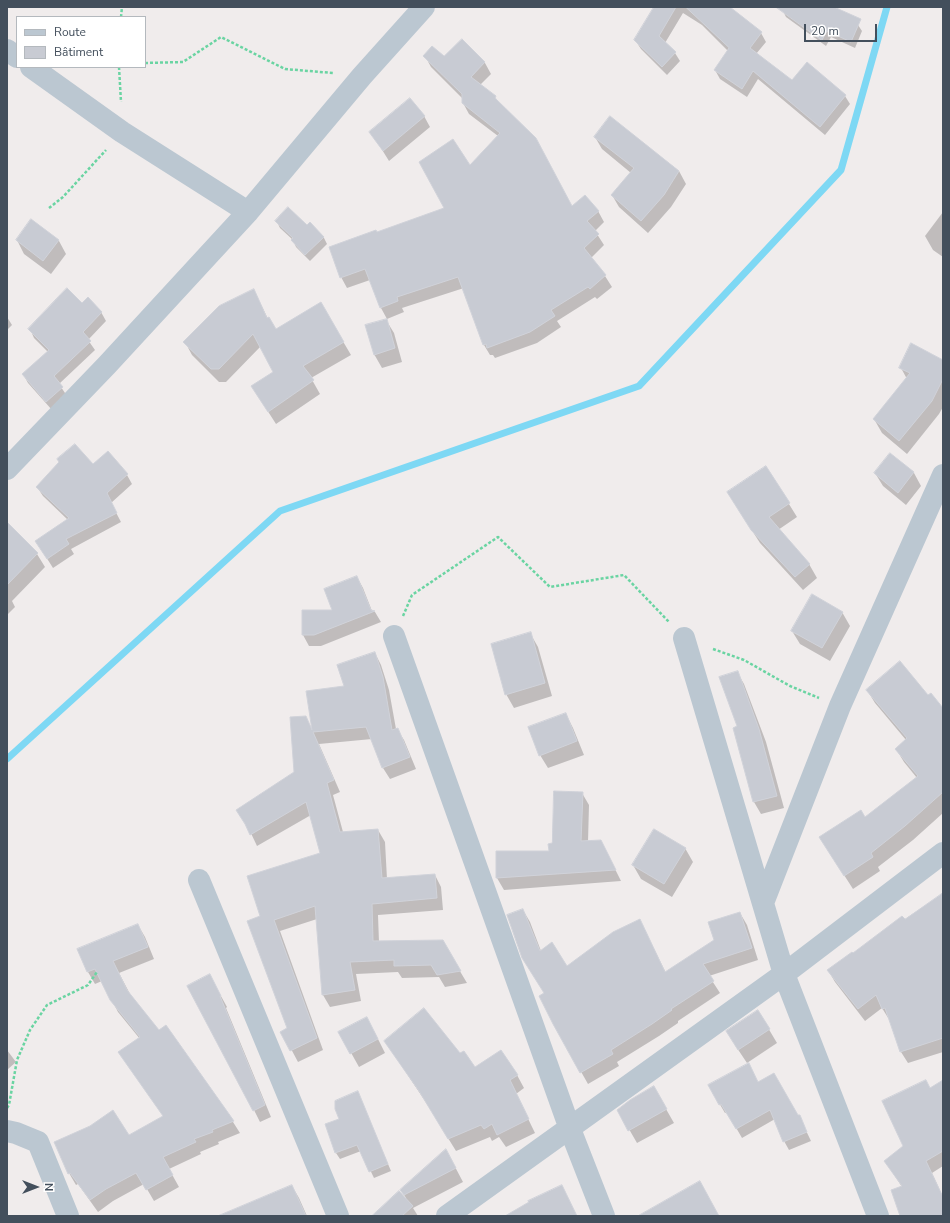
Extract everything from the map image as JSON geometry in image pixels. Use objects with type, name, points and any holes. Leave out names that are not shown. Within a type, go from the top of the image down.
[{"type":"street","points":[[7,469],[107,365],[248,212],[362,76],[424,7]]},
{"type":"street","points":[[7,50],[16,56]]},
{"type":"street","points":[[32,68],[122,132],[248,212]]},
{"type":"street","points":[[763,903],[840,706],[943,475]]},
{"type":"street","points":[[394,636],[570,1129],[604,1216]]},
{"type":"street","points":[[684,638],[784,974],[878,1216]]},
{"type":"street","points":[[447,1216],[784,974],[943,852]]},
{"type":"street","points":[[199,880],[338,1216]]},
{"type":"street","points":[[7,1132],[38,1142],[68,1216]]},
{"type":"path","points":[[146,63],[183,62],[222,37],[285,68],[362,76]]},
{"type":"path","points":[[394,636],[412,594],[498,537],[550,587],[624,575],[684,638],[744,660],[790,686],[840,706]]},
{"type":"path","points":[[7,1108],[9,1105],[17,1060],[30,1030],[47,1005],[88,985],[97,972]]},
{"type":"building","points":[[654,7],[676,7],[659,36],[676,52],[662,67],[634,40]]},
{"type":"building","points":[[686,7],[730,7],[762,32],[750,48],[792,80],[807,62],[846,95],[820,127],[753,71],[742,89],[714,70],[729,48]]},
{"type":"building","points":[[776,7],[834,7],[861,19],[851,42],[827,31],[822,40]]},
{"type":"building","points":[[462,39],[485,62],[471,77],[496,96],[495,98],[536,138],[572,206],[585,195],[599,211],[587,221],[599,234],[584,248],[606,275],[590,289],[588,287],[551,310],[555,316],[530,332],[487,348],[486,344],[483,345],[458,277],[397,297],[398,301],[380,308],[365,269],[340,278],[329,247],[376,230],[377,232],[444,208],[419,162],[453,139],[470,165],[500,133],[462,103],[462,94],[423,56],[432,46],[444,56]]},
{"type":"building","points":[[410,98],[425,116],[383,151],[369,132]]},
{"type":"building","points":[[610,116],[679,171],[664,195],[641,221],[611,195],[634,168],[594,137]]},
{"type":"building","points":[[288,207],[307,225],[310,222],[324,237],[305,255],[291,240],[293,238],[275,221]]},
{"type":"building","points":[[31,219],[59,240],[43,261],[16,240]]},
{"type":"building","points":[[67,288],[82,303],[88,297],[102,312],[83,332],[91,341],[54,376],[63,387],[46,402],[22,374],[49,350],[28,329]]},
{"type":"building","points":[[254,289],[267,318],[269,317],[276,329],[321,302],[344,342],[303,366],[314,380],[268,412],[251,386],[273,372],[253,334],[219,369],[211,369],[183,342],[219,306]]},
{"type":"building","points":[[387,319],[395,348],[374,355],[365,325]]},
{"type":"building","points":[[911,343],[943,360],[943,379],[932,401],[899,441],[873,419],[910,373],[899,368]]},
{"type":"building","points":[[75,444],[93,464],[108,451],[128,474],[107,493],[117,513],[66,539],[69,544],[47,559],[35,541],[69,518],[36,487],[59,462],[57,459]]},
{"type":"building","points":[[890,453],[914,472],[898,493],[874,473]]},
{"type":"building","points":[[766,466],[790,503],[769,517],[810,564],[795,577],[751,530],[727,492]]},
{"type":"building","points":[[7,522],[38,553],[7,585]]},
{"type":"building","points":[[357,576],[371,610],[375,611],[314,635],[302,635],[302,610],[332,610],[324,589]]},
{"type":"building","points":[[812,594],[843,612],[822,648],[791,631]]},
{"type":"building","points":[[531,632],[545,683],[505,695],[491,644]]},
{"type":"building","points":[[375,652],[383,677],[392,730],[398,728],[410,757],[382,768],[366,727],[313,732],[334,780],[327,783],[340,832],[378,829],[382,878],[435,874],[437,898],[372,904],[373,941],[443,940],[461,971],[437,975],[431,965],[394,966],[394,960],[350,962],[355,990],[322,995],[315,906],[274,920],[317,1038],[290,1051],[280,1032],[287,1028],[247,921],[260,916],[247,876],[320,853],[306,802],[250,835],[236,810],[294,772],[290,717],[306,716],[312,730],[306,691],[344,686],[337,665]]},
{"type":"building","points":[[900,661],[928,695],[931,693],[943,708],[943,792],[905,826],[871,853],[873,857],[844,876],[819,837],[861,810],[865,817],[918,776],[895,749],[907,738],[866,690]]},
{"type":"building","points":[[738,671],[759,729],[777,796],[753,802],[733,728],[737,726],[719,677]]},
{"type":"building","points":[[566,713],[577,741],[539,756],[528,727]]},
{"type":"building","points":[[554,791],[583,792],[581,841],[601,840],[616,870],[496,878],[496,851],[549,851],[548,844],[552,843]]},
{"type":"building","points":[[654,829],[686,848],[664,884],[632,865]]},
{"type":"building","points":[[943,893],[943,1038],[900,1052],[885,1008],[882,1009],[876,995],[858,1009],[827,970],[852,952],[853,953],[902,916],[905,919]]},
{"type":"building","points":[[523,909],[540,951],[552,942],[567,966],[613,932],[640,919],[665,972],[714,940],[708,922],[740,912],[752,948],[703,964],[714,981],[671,1009],[672,1010],[652,1024],[611,1050],[613,1054],[580,1073],[539,996],[544,993],[522,958],[507,915]]},
{"type":"building","points":[[138,924],[148,947],[113,961],[127,990],[159,1030],[166,1025],[234,1121],[212,1130],[213,1132],[194,1139],[196,1142],[163,1157],[173,1175],[146,1190],[136,1173],[106,1189],[90,1200],[70,1173],[68,1174],[54,1142],[90,1126],[113,1110],[129,1135],[163,1116],[118,1052],[140,1037],[110,1000],[95,969],[87,972],[77,949]]},
{"type":"building","points":[[210,974],[221,996],[265,1105],[253,1111],[187,986]]},
{"type":"building","points":[[424,1008],[460,1053],[464,1051],[475,1067],[501,1050],[518,1075],[510,1080],[529,1119],[497,1135],[492,1124],[484,1129],[481,1125],[448,1139],[419,1091],[384,1041]]},
{"type":"building","points":[[758,1010],[770,1029],[738,1050],[726,1031]]},
{"type":"building","points":[[367,1017],[378,1039],[350,1054],[338,1032]]},
{"type":"building","points":[[749,1063],[758,1082],[774,1073],[798,1115],[800,1115],[807,1132],[783,1142],[770,1110],[736,1129],[721,1104],[719,1105],[708,1085]]},
{"type":"building","points":[[926,1080],[930,1088],[943,1080],[943,1151],[926,1161],[943,1197],[943,1216],[900,1216],[891,1190],[902,1186],[884,1161],[903,1146],[882,1101]]},
{"type":"building","points":[[654,1086],[667,1109],[628,1131],[617,1110],[630,1100]]},
{"type":"building","points":[[358,1091],[388,1164],[369,1172],[357,1145],[335,1153],[325,1124],[339,1119],[335,1109],[335,1101]]},
{"type":"building","points":[[446,1149],[456,1168],[404,1195],[400,1190]]},
{"type":"building","points":[[700,1181],[719,1216],[638,1216]]},
{"type":"building","points":[[292,1185],[306,1216],[218,1216]]},
{"type":"building","points":[[562,1185],[577,1216],[505,1216],[529,1202],[528,1201]]},
{"type":"building","points":[[399,1191],[413,1206],[402,1216],[372,1216]]},
{"type":"waterway","points":[[7,759],[280,511],[639,386],[841,170],[887,7]]}]
